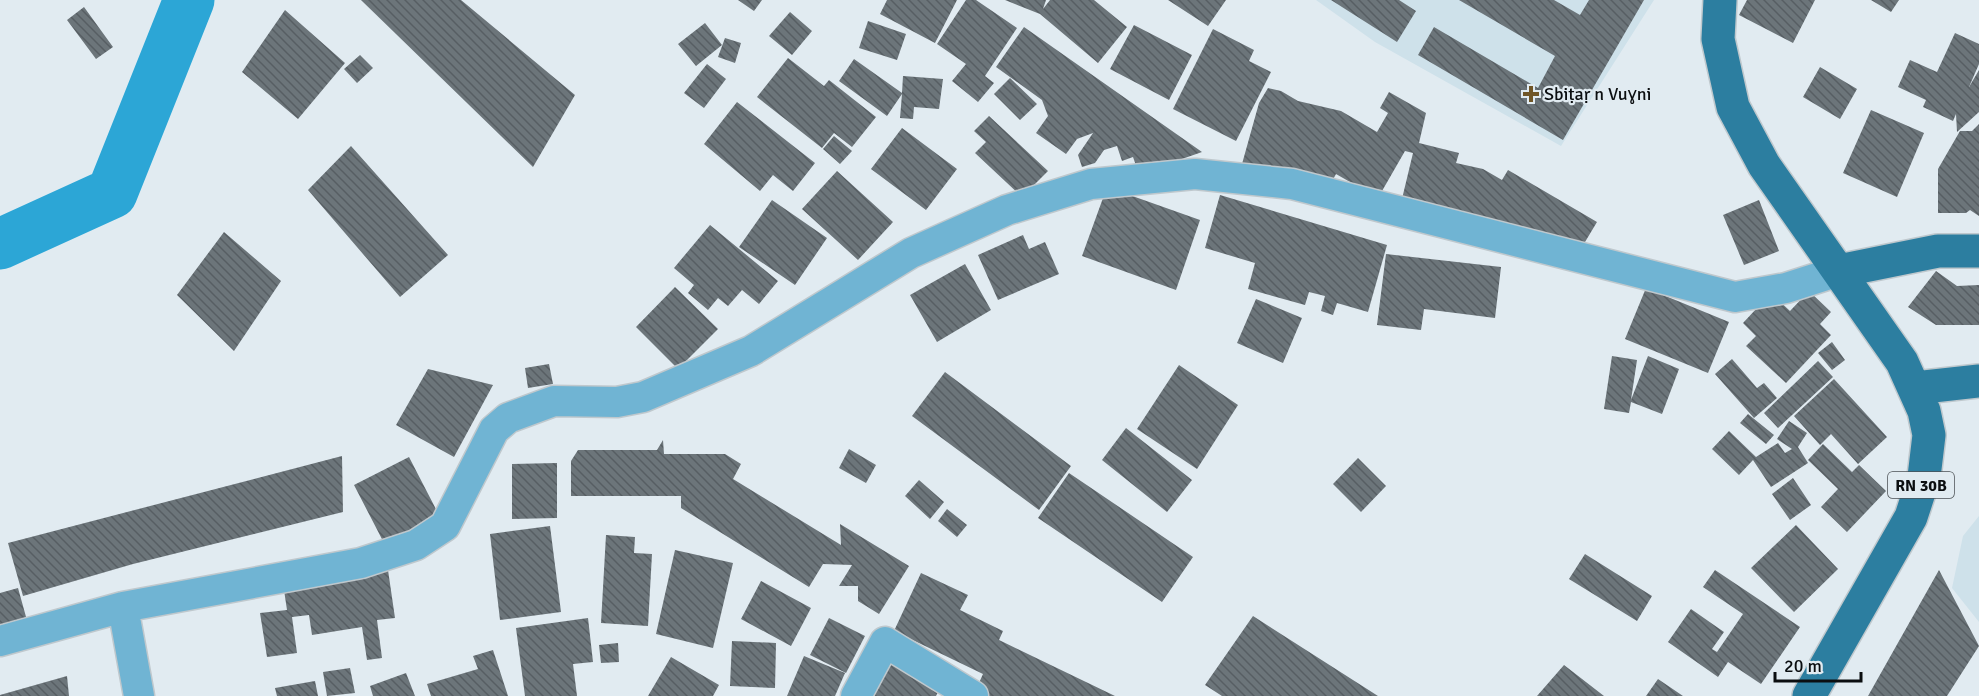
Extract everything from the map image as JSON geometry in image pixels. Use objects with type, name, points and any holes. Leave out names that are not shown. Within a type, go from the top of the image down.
[{"type":"main road","name":"RN 30B","points":[[1720,0],[1718,39],[1733,107],[1764,165],[1884,334],[1915,388],[1924,411],[1929,435],[1928,456],[1918,498],[1901,536],[1809,696]]},
{"type":"main road","points":[[1839,271],[1938,251],[1979,251]]},
{"type":"main road","points":[[1915,388],[1979,381]]},
{"type":"street","points":[[0,641],[123,607],[361,563],[416,545],[445,526],[494,430],[508,418],[554,401],[617,402],[643,397],[751,351],[911,253],[1007,210],[1090,184],[1195,174],[1292,184],[1735,297],[1786,288],[1839,271]]},
{"type":"street","points":[[123,607],[139,696]]},
{"type":"street","points":[[856,696],[885,642],[972,696]]},
{"type":"shaded area","name":"Sbiṭaṛ n Vuɣni","points":[[1316,0],[1654,0],[1561,146],[1375,42]]},
{"type":"shaded area","points":[[1979,516],[1979,622],[1952,588],[1963,536]]},
{"type":"building","points":[[361,0],[461,0],[575,95],[533,167]]},
{"type":"building","points":[[738,0],[762,0],[754,11]]},
{"type":"building","points":[[887,0],[957,0],[935,43],[880,14]]},
{"type":"building","points":[[966,0],[976,0],[1017,28],[985,76],[994,83],[978,102],[952,81],[966,64],[937,44]]},
{"type":"building","points":[[1005,0],[1046,0],[1043,9],[1050,0],[1094,0],[1127,27],[1098,63],[1040,14]]},
{"type":"building","points":[[1168,0],[1226,0],[1208,26]]},
{"type":"building","points":[[1331,0],[1399,0],[1416,11],[1397,42]]},
{"type":"building","points":[[1459,0],[1554,0],[1580,15],[1589,0],[1644,0],[1563,140],[1418,55],[1434,27],[1538,88],[1555,56]]},
{"type":"building","points":[[1747,0],[1815,0],[1793,43],[1739,15]]},
{"type":"building","points":[[1871,0],[1899,0],[1891,12]]},
{"type":"building","points":[[84,7],[113,47],[96,59],[67,20]]},
{"type":"building","points":[[285,10],[345,63],[298,119],[242,72]]},
{"type":"building","points":[[790,12],[812,31],[792,55],[769,36]]},
{"type":"building","points":[[868,21],[906,34],[897,60],[859,48]]},
{"type":"building","points":[[705,23],[722,45],[696,66],[678,44]]},
{"type":"building","points":[[1134,25],[1192,55],[1169,100],[1110,69]]},
{"type":"building","points":[[1024,27],[1202,152],[1139,174],[1133,157],[1122,161],[1117,146],[1104,150],[1095,163],[1082,167],[1078,155],[1093,133],[1077,139],[1066,154],[1036,133],[1048,116],[1042,100],[996,67]]},
{"type":"building","points":[[1213,29],[1254,50],[1249,61],[1271,72],[1236,141],[1173,109]]},
{"type":"building","points":[[1955,33],[1979,44],[1979,64],[1969,87],[1979,70],[1979,112],[1957,132],[1956,114],[1953,121],[1923,107],[1926,100],[1898,87],[1910,60],[1937,72]]},
{"type":"building","points":[[725,38],[741,43],[735,63],[718,57]]},
{"type":"building","points":[[360,55],[373,68],[357,83],[344,69]]},
{"type":"building","points":[[788,58],[824,86],[829,80],[876,117],[852,147],[834,133],[822,148],[757,97]]},
{"type":"building","points":[[854,59],[902,93],[903,76],[943,79],[939,109],[914,107],[913,119],[900,118],[902,94],[887,116],[839,81]]},
{"type":"building","points":[[707,64],[726,79],[704,108],[684,93]]},
{"type":"building","points":[[1820,67],[1857,89],[1840,119],[1803,97]]},
{"type":"building","points":[[1010,78],[1037,104],[1020,120],[994,94]]},
{"type":"building","points":[[1268,88],[1281,91],[1298,101],[1341,111],[1377,132],[1388,113],[1380,108],[1389,92],[1426,113],[1419,143],[1459,153],[1456,163],[1483,169],[1502,180],[1508,170],[1597,222],[1582,247],[1401,203],[1413,153],[1405,151],[1378,198],[1336,174],[1330,185],[1242,164],[1259,103]]},
{"type":"building","points":[[737,102],[815,163],[793,191],[773,175],[760,191],[704,144]]},
{"type":"building","points":[[1871,110],[1924,133],[1897,197],[1843,173]]},
{"type":"building","points":[[989,116],[1048,171],[1022,197],[975,153],[986,142],[974,131]]},
{"type":"building","points":[[1979,124],[1979,216],[1970,210],[1966,213],[1938,213],[1938,169],[1960,131],[1972,131]]},
{"type":"building","points":[[902,128],[957,169],[926,210],[871,169]]},
{"type":"building","points":[[834,136],[852,151],[840,164],[823,149]]},
{"type":"building","points":[[351,146],[448,255],[400,297],[308,190]]},
{"type":"building","points":[[837,171],[893,222],[858,260],[802,209]]},
{"type":"building","points":[[1107,187],[1200,220],[1176,290],[1082,256]]},
{"type":"building","points":[[1220,195],[1387,245],[1368,312],[1337,303],[1333,315],[1321,311],[1325,296],[1309,292],[1305,305],[1248,289],[1255,263],[1205,248]]},
{"type":"building","points":[[772,200],[827,238],[795,285],[739,247]]},
{"type":"building","points":[[1759,200],[1779,251],[1744,265],[1723,215]]},
{"type":"building","points":[[710,225],[778,281],[759,304],[742,290],[728,306],[718,298],[708,310],[688,293],[694,285],[674,268]]},
{"type":"building","points":[[224,232],[281,281],[234,351],[177,295]]},
{"type":"building","points":[[1023,235],[1029,249],[1045,242],[1059,274],[998,300],[978,255]]},
{"type":"building","points":[[1386,254],[1501,267],[1495,318],[1424,309],[1421,330],[1377,325]]},
{"type":"building","points":[[965,264],[991,310],[937,342],[910,295]]},
{"type":"building","points":[[1936,271],[1957,286],[1979,285],[1979,325],[1936,325],[1908,307]]},
{"type":"building","points":[[675,287],[718,329],[678,369],[636,327]]},
{"type":"building","points":[[1646,288],[1729,322],[1708,373],[1625,339]]},
{"type":"building","points":[[1809,291],[1831,312],[1820,324],[1831,335],[1786,383],[1746,346],[1756,336],[1743,323],[1771,293],[1790,311]]},
{"type":"building","points":[[1256,299],[1302,318],[1283,363],[1237,343]]},
{"type":"building","points":[[1832,342],[1845,360],[1832,370],[1818,353]]},
{"type":"building","points":[[1612,356],[1637,360],[1631,400],[1648,356],[1679,369],[1662,414],[1631,402],[1629,413],[1604,409]]},
{"type":"building","points":[[1732,359],[1757,388],[1764,383],[1777,398],[1754,418],[1715,374]]},
{"type":"building","points":[[1818,361],[1833,377],[1778,428],[1764,413]]},
{"type":"building","points":[[549,364],[553,384],[528,388],[525,368]]},
{"type":"building","points":[[1179,365],[1238,405],[1197,469],[1137,429]]},
{"type":"building","points":[[428,369],[493,385],[454,457],[396,425]]},
{"type":"building","points":[[945,372],[1071,466],[1039,510],[912,416]]},
{"type":"building","points":[[1834,379],[1887,437],[1858,464],[1831,434],[1820,445],[1794,416]]},
{"type":"building","points":[[1748,414],[1774,435],[1766,444],[1740,423]]},
{"type":"building","points":[[1789,421],[1807,433],[1798,447],[1808,463],[1771,487],[1753,460],[1739,475],[1712,449],[1729,431],[1756,457],[1778,443],[1785,453],[1792,449],[1777,439]]},
{"type":"building","points":[[1126,428],[1192,480],[1167,512],[1102,460]]},
{"type":"building","points":[[663,440],[664,454],[725,454],[741,464],[733,479],[841,545],[840,524],[909,566],[879,614],[858,601],[858,586],[839,586],[852,565],[823,564],[809,587],[681,508],[681,496],[571,496],[571,461],[578,450],[657,450]]},
{"type":"building","points":[[1823,444],[1852,472],[1859,465],[1886,491],[1847,532],[1821,507],[1838,489],[1808,460]]},
{"type":"building","points":[[849,449],[876,465],[866,483],[839,468]]},
{"type":"building","points":[[342,456],[343,512],[133,564],[23,596],[8,543]]},
{"type":"building","points":[[409,457],[439,515],[384,543],[354,485]]},
{"type":"building","points":[[1358,458],[1386,486],[1361,512],[1333,484]]},
{"type":"building","points":[[557,463],[557,518],[512,519],[512,464]]},
{"type":"building","points":[[1069,473],[1193,557],[1162,602],[1038,518]]},
{"type":"building","points":[[1793,478],[1811,505],[1790,520],[1772,494]]},
{"type":"building","points":[[919,480],[944,502],[930,519],[905,496]]},
{"type":"building","points":[[947,509],[967,525],[957,537],[938,521]]},
{"type":"building","points":[[1796,525],[1838,569],[1794,612],[1751,568]]},
{"type":"building","points":[[550,526],[561,612],[500,620],[490,534]]},
{"type":"building","points":[[606,535],[635,537],[634,553],[652,554],[648,626],[601,623]]},
{"type":"building","points":[[675,550],[733,563],[713,648],[656,634]]},
{"type":"building","points":[[1585,554],[1652,596],[1637,621],[1569,579]]},
{"type":"building","points":[[388,570],[395,618],[377,620],[382,658],[367,660],[362,627],[312,635],[309,615],[292,617],[297,653],[267,657],[260,613],[287,610],[284,590],[343,582],[342,577]]},
{"type":"building","points":[[1715,570],[1800,627],[1761,684],[1728,662],[1718,677],[1668,642],[1691,609],[1724,632],[1712,649],[1717,652],[1743,614],[1703,587]]},
{"type":"building","points":[[1939,570],[1979,646],[1947,696],[1868,696]]},
{"type":"building","points":[[921,573],[968,595],[960,610],[1003,631],[999,640],[1115,696],[979,696],[974,694],[983,674],[894,631]]},
{"type":"building","points":[[761,581],[811,608],[791,646],[741,619]]},
{"type":"building","points":[[18,588],[28,624],[0,631],[0,593]]},
{"type":"building","points":[[1253,616],[1378,696],[1222,696],[1205,685]]},
{"type":"building","points":[[588,618],[593,662],[573,664],[577,696],[525,696],[516,628]]},
{"type":"building","points":[[829,618],[865,636],[846,673],[810,655]]},
{"type":"building","points":[[732,641],[776,643],[775,688],[730,686]]},
{"type":"building","points":[[618,643],[619,662],[601,663],[599,645]]},
{"type":"building","points":[[493,650],[508,696],[431,696],[427,684],[478,669],[473,656]]},
{"type":"building","points":[[804,656],[845,673],[835,696],[787,696]]},
{"type":"building","points":[[881,656],[940,688],[936,696],[860,696]]},
{"type":"building","points":[[671,657],[719,685],[713,696],[648,696]]},
{"type":"building","points":[[1564,665],[1604,696],[1537,696]]},
{"type":"building","points":[[350,668],[355,693],[327,696],[323,672]]},
{"type":"building","points":[[406,673],[415,696],[373,696],[370,686]]},
{"type":"building","points":[[67,676],[69,696],[0,696],[0,695]]},
{"type":"building","points":[[1658,679],[1683,696],[1646,696]]},
{"type":"building","points":[[315,681],[318,696],[277,696],[275,688]]},
{"type":"waterway","points":[[0,244],[112,193],[189,0]]},
{"type":"place","name":"Sbiṭaṛ n Vuɣni","points":[[1531,94]]}]
